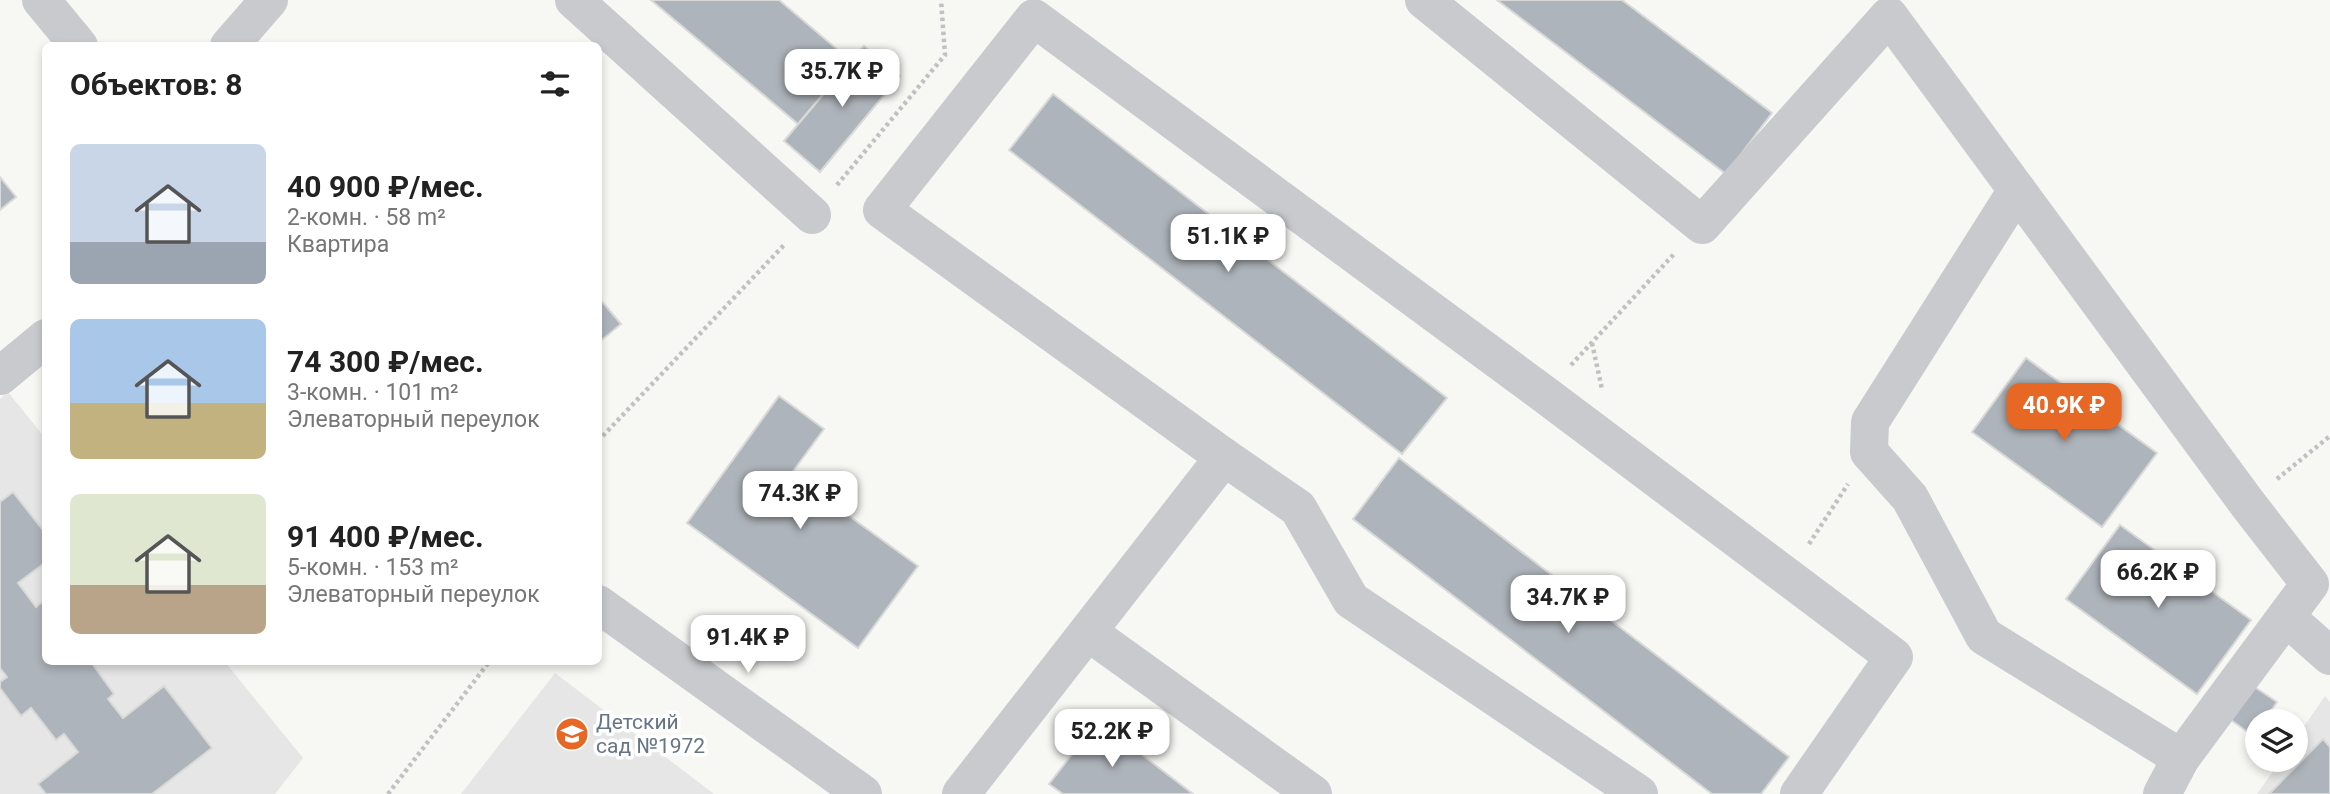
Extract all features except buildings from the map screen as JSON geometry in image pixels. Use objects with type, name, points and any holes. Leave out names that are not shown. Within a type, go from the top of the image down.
[{"type":"street","points":[[41,0],[76,42]]},
{"type":"street","points":[[232,42],[269,0]]},
{"type":"street","points":[[574,0],[812,215]]},
{"type":"street","points":[[1424,0],[1702,225],[1888,5],[2017,190],[2247,503],[2310,584],[2181,758],[2162,794]]},
{"type":"street","points":[[1639,794],[1351,600],[1298,508],[882,210],[1034,18],[1894,657],[1799,794]]},
{"type":"street","points":[[2017,190],[1870,422],[1869,452],[1910,498],[1984,636],[2181,758]]},
{"type":"street","points":[[0,376],[42,341]]},
{"type":"street","points":[[961,794],[1224,457]]},
{"type":"street","points":[[602,607],[863,794]]},
{"type":"street","points":[[2286,617],[2330,656]]},
{"type":"street","points":[[1088,632],[1314,794]]},
{"type":"path","points":[[602,437],[812,215],[946,55],[941,0]]},
{"type":"path","points":[[1592,342],[1654,276]]},
{"type":"path","points":[[2247,503],[2330,436]]},
{"type":"path","points":[[1788,578],[1869,452]]},
{"type":"path","points":[[388,794],[487,665]]},
{"type":"shaded area","points":[[8,392],[42,434],[42,665],[227,665],[303,758],[275,794],[0,794],[0,399]]},
{"type":"shaded area","name":"Детский сад №1972","points":[[555,673],[714,794],[461,794]]},
{"type":"shaded area","points":[[2325,696],[2330,702],[2330,794],[2257,794],[2273,772],[2308,772],[2308,721]]},
{"type":"place","name":"Детский сад №1972","points":[[572,734]]}]
